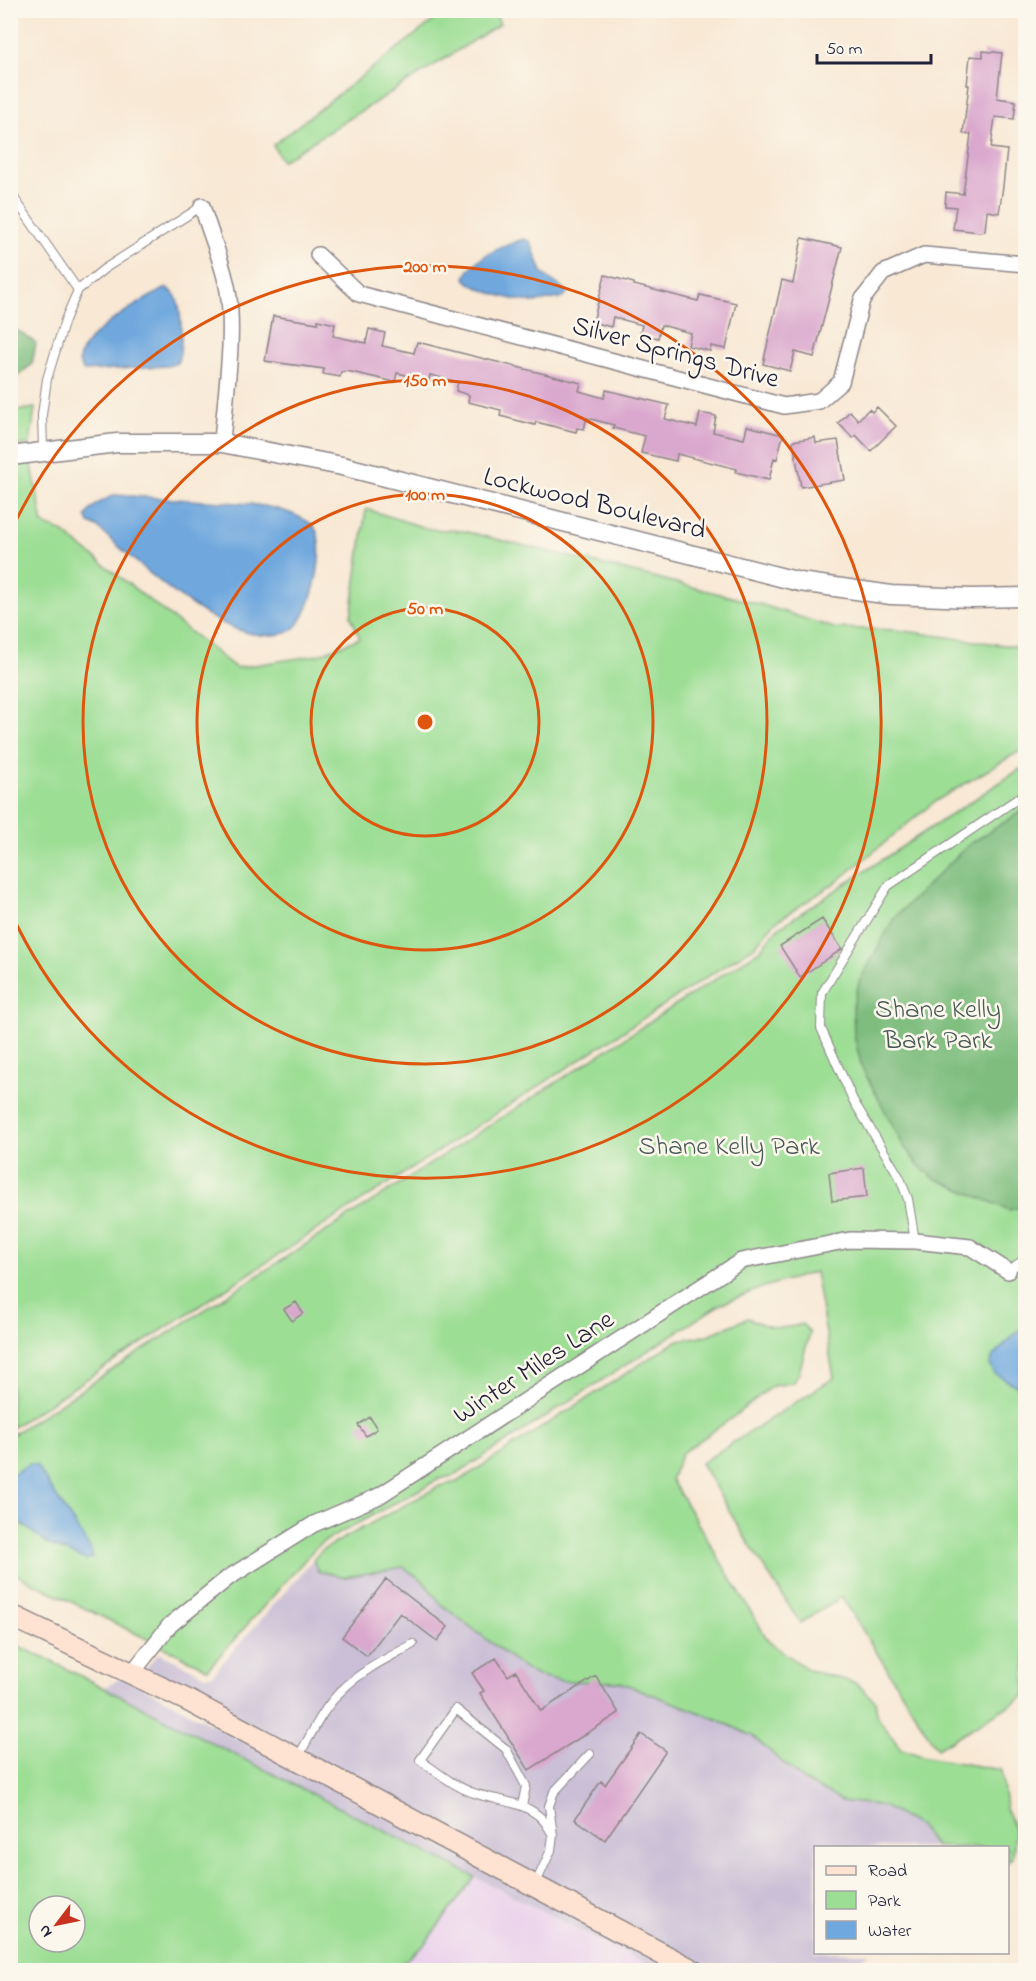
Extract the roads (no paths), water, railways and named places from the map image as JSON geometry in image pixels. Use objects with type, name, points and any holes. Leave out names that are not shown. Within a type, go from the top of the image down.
[{"type":"main road","points":[[10,1615],[132,1672],[692,1971]]},
{"type":"street","points":[[202,206],[228,290],[231,323],[222,443]]},
{"type":"street","name":"Silver Springs Drive","points":[[318,255],[359,294],[784,406],[819,401],[841,382],[862,300],[883,273],[924,255],[1026,264]]},
{"type":"street","name":"Lockwood Boulevard","points":[[10,456],[43,450],[117,443],[222,443],[342,466],[800,582],[891,596],[1026,597]]},
{"type":"street","name":"Winter Miles Lane","points":[[132,1672],[170,1625],[228,1578],[314,1524],[379,1496],[741,1262],[850,1240],[915,1241],[970,1246],[1008,1271]]},
{"type":"lane","points":[[10,192],[19,201],[78,290]]},
{"type":"lane","points":[[43,450],[42,415],[47,379],[64,320],[78,290],[104,269],[202,206]]},
{"type":"lane","points":[[915,1241],[908,1199],[900,1178],[853,1100],[821,1028],[822,993],[888,886],[1026,793]]},
{"type":"lane","points":[[1008,1271],[1026,1258]]},
{"type":"lane","points":[[297,1759],[325,1711],[340,1692],[364,1671],[413,1644]]},
{"type":"lane","points":[[522,1806],[526,1786],[506,1749],[456,1709],[420,1760],[447,1779],[476,1794],[522,1806],[540,1816],[553,1835]]},
{"type":"lane","points":[[534,1886],[551,1850],[553,1835],[549,1806],[554,1792],[590,1754]]},
{"type":"water","points":[[523,239],[530,241],[543,274],[565,290],[567,293],[563,298],[534,302],[514,299],[485,291],[465,278],[469,270],[482,258]]},
{"type":"water","points":[[167,288],[176,297],[179,305],[181,342],[177,363],[167,366],[84,371],[79,360],[83,348],[94,336],[126,311]]},
{"type":"water","points":[[114,495],[259,505],[286,511],[310,523],[316,531],[319,543],[319,559],[313,593],[301,620],[295,628],[275,635],[241,631],[219,622],[174,593],[97,527],[89,523],[86,516],[89,512]]},
{"type":"water","points":[[1025,1324],[1025,1391],[995,1374],[990,1365],[993,1356]]},
{"type":"water","points":[[29,1464],[36,1465],[90,1548],[93,1557],[86,1560],[48,1544],[11,1518],[11,1475]]},
{"type":"park label","name":"Shane Kelly Bark Park","points":[[938,1024]]},
{"type":"park label","name":"Shane Kelly Park","points":[[729,1145]]}]
